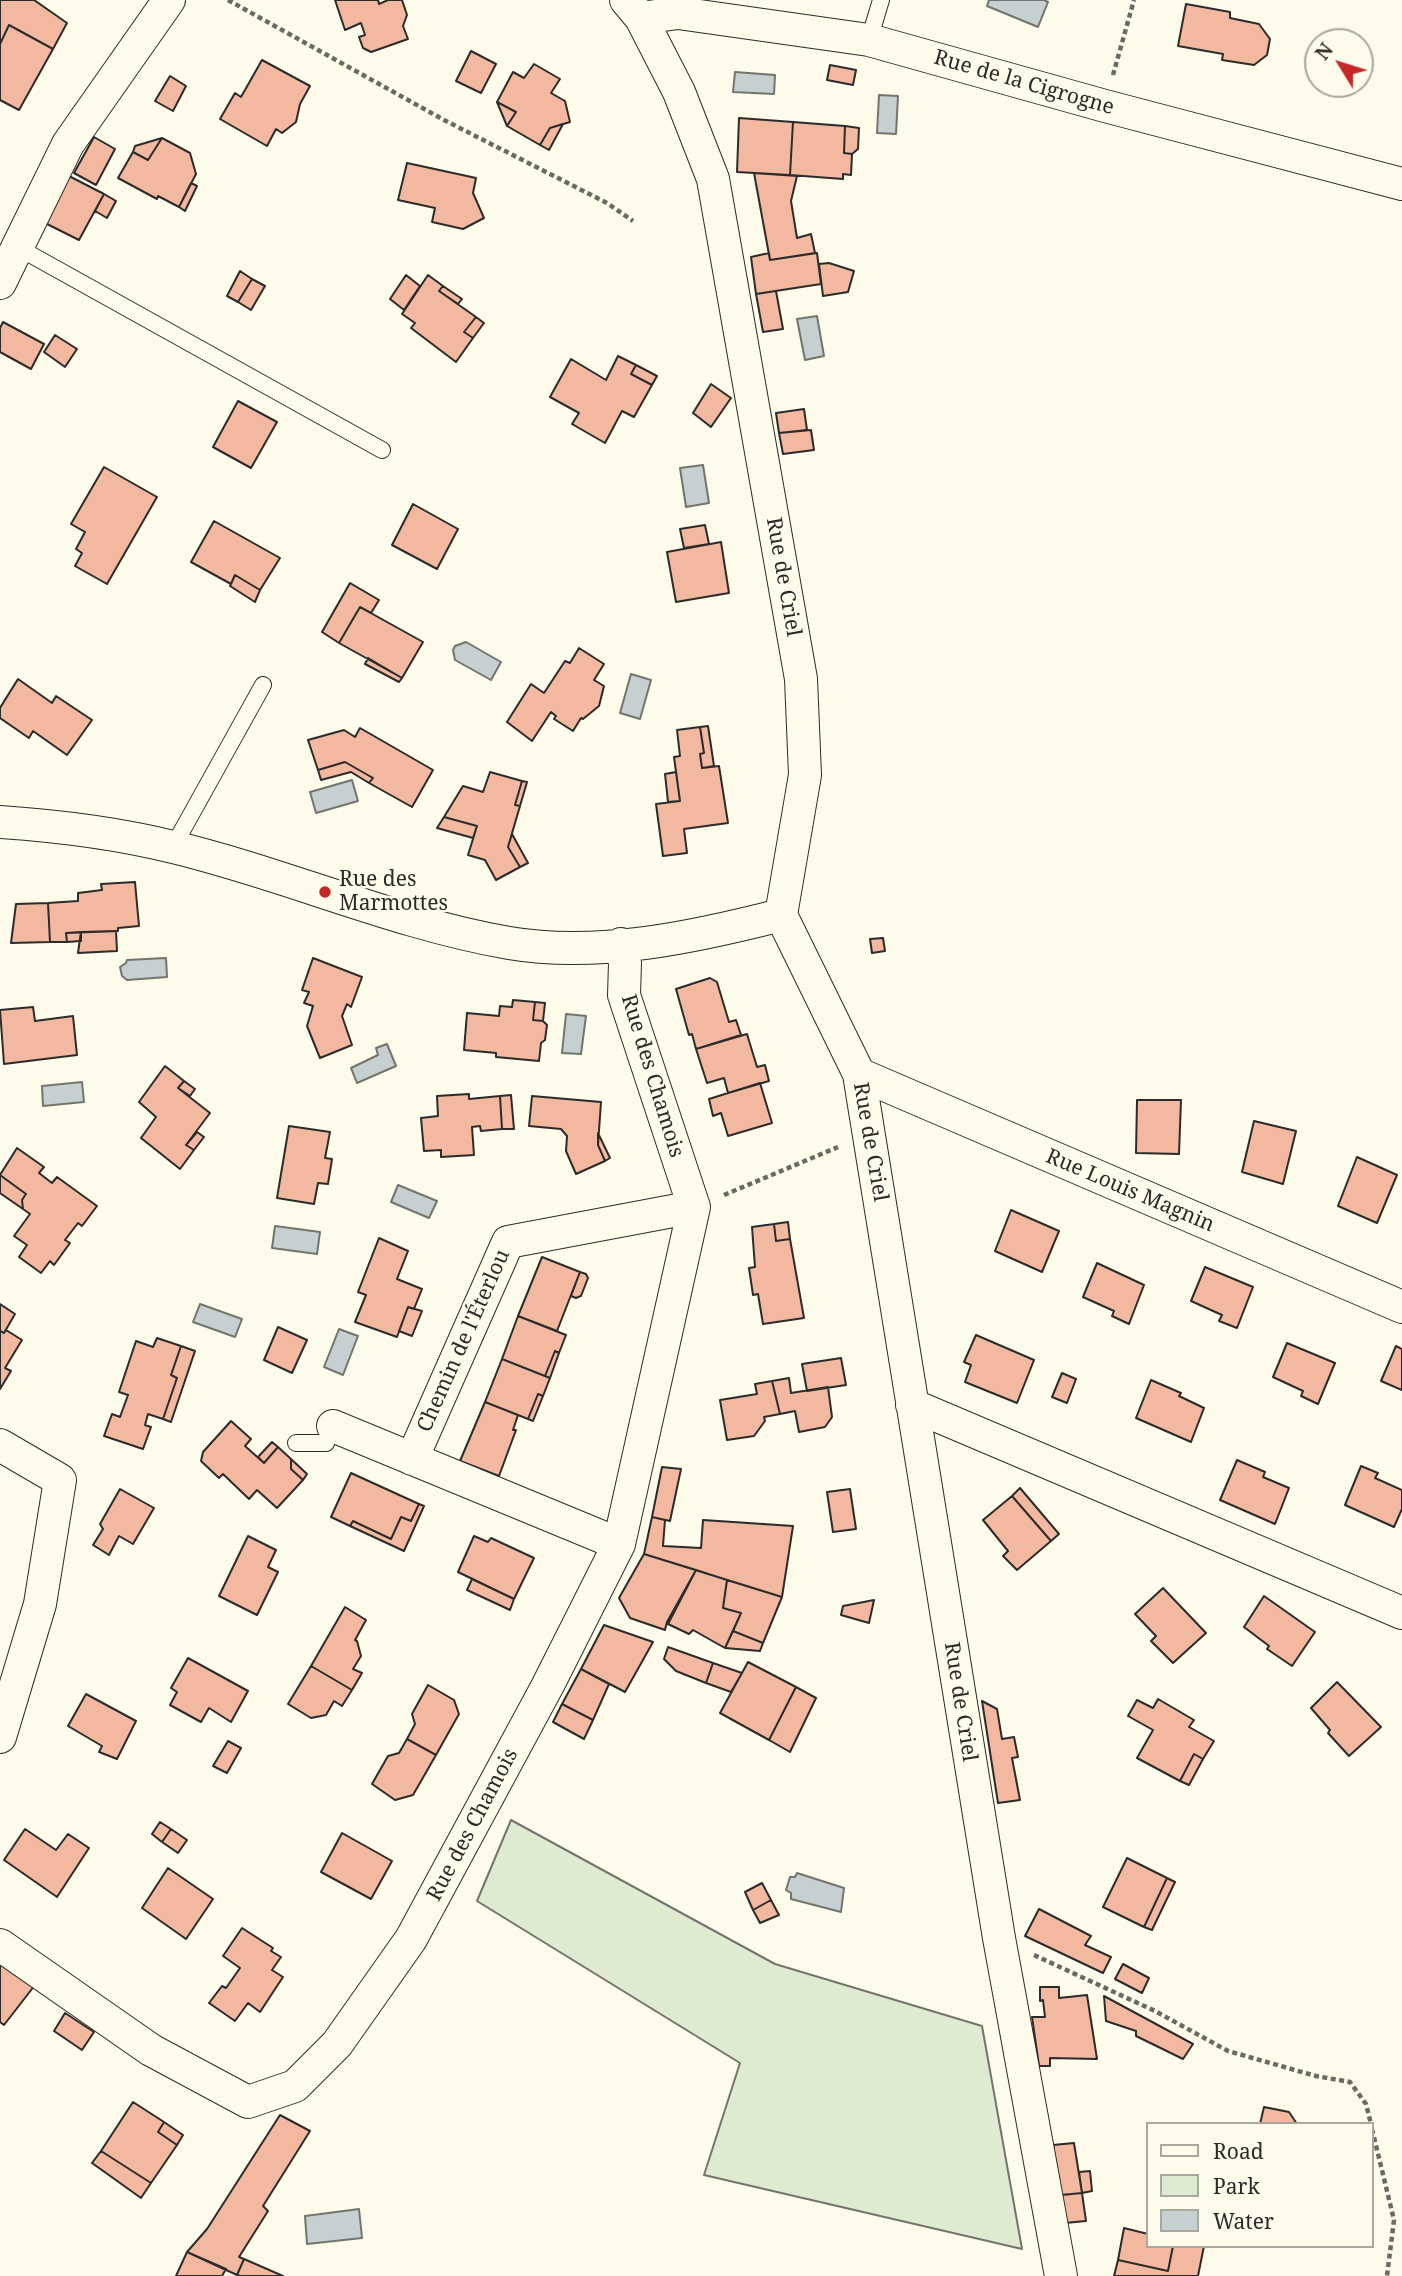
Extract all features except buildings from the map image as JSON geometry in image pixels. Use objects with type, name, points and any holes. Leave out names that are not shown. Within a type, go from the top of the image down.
[{"type":"street","points":[[0,283],[68,144],[169,0]]},
{"type":"street","name":"Rue de la Cigrogne","points":[[634,9],[869,40],[1105,106],[1402,184]]},
{"type":"street","name":"Rue de Criel","points":[[634,9],[679,92],[713,179],[801,679],[805,775],[781,915],[859,1074],[999,1938],[1061,2276]]},
{"type":"street","points":[[0,822],[62,827],[173,847],[411,920],[510,943],[575,947],[621,944],[723,930],[781,915]]},
{"type":"street","name":"Rue des Chamois","points":[[0,1945],[151,2050],[248,2102],[295,2086],[337,2044],[411,1939],[548,1685],[619,1544],[694,1207],[624,995],[625,963],[621,944]]},
{"type":"street","name":"Rue Louis Magnin","points":[[859,1074],[1402,1307]]},
{"type":"street","name":"Chemin de l'Éterlou","points":[[412,1459],[508,1242],[694,1207]]},
{"type":"street","points":[[912,1405],[1402,1613]]},
{"type":"street","name":"Chemin de l'Éterlou","points":[[333,1426],[619,1544]]},
{"type":"street","points":[[0,1445],[60,1480],[40,1604],[0,1737]]},
{"type":"lane","points":[[869,40],[881,0]]},
{"type":"lane","points":[[18,247],[382,450]]},
{"type":"lane","points":[[173,847],[263,685]]},
{"type":"lane","points":[[296,1443],[326,1443],[333,1426]]},
{"type":"path","points":[[228,0],[444,120],[607,203],[633,221]]},
{"type":"path","points":[[1105,106],[1134,0]]},
{"type":"path","points":[[694,1207],[869,1133]]},
{"type":"path","points":[[999,1938],[1156,2011],[1228,2051],[1316,2076],[1350,2081],[1366,2104],[1371,2122]]},
{"type":"path","points":[[1374,2135],[1394,2220],[1387,2276]]},
{"type":"green space","points":[[511,1820],[775,1964],[982,2026],[1022,2249],[704,2175],[740,2063],[477,1901]]},
{"type":"water","points":[[989,0],[1048,2],[1038,27],[987,6]]},
{"type":"water","points":[[735,72],[775,75],[774,94],[733,92]]},
{"type":"water","points":[[879,95],[898,96],[896,134],[877,133]]},
{"type":"water","points":[[817,316],[824,356],[805,360],[797,319]]},
{"type":"water","points":[[703,465],[709,503],[686,507],[680,468]]},
{"type":"water","points":[[466,642],[501,662],[491,680],[455,660],[455,646]]},
{"type":"water","points":[[631,674],[651,680],[640,719],[620,713]]},
{"type":"water","points":[[352,780],[358,801],[316,813],[310,792]]},
{"type":"water","points":[[166,958],[167,977],[127,980],[122,976],[120,967],[127,960]]},
{"type":"water","points":[[566,1014],[586,1016],[581,1054],[562,1053]]},
{"type":"water","points":[[387,1044],[396,1066],[357,1083],[351,1068],[378,1055],[376,1048]]},
{"type":"water","points":[[82,1082],[84,1102],[43,1106],[42,1086]]},
{"type":"water","points":[[398,1185],[437,1201],[429,1218],[391,1202]]},
{"type":"water","points":[[275,1226],[320,1232],[317,1254],[272,1248]]},
{"type":"water","points":[[200,1304],[242,1319],[235,1337],[193,1322]]},
{"type":"water","points":[[339,1329],[358,1336],[343,1375],[324,1367]]},
{"type":"water","points":[[797,1873],[844,1888],[841,1912],[791,1899],[791,1893],[786,1890],[790,1877],[795,1877]]},
{"type":"water","points":[[359,2209],[362,2238],[307,2244],[305,2216]]},
{"type":"place","name":"Rue des Marmottes","points":[[325,892]]}]
